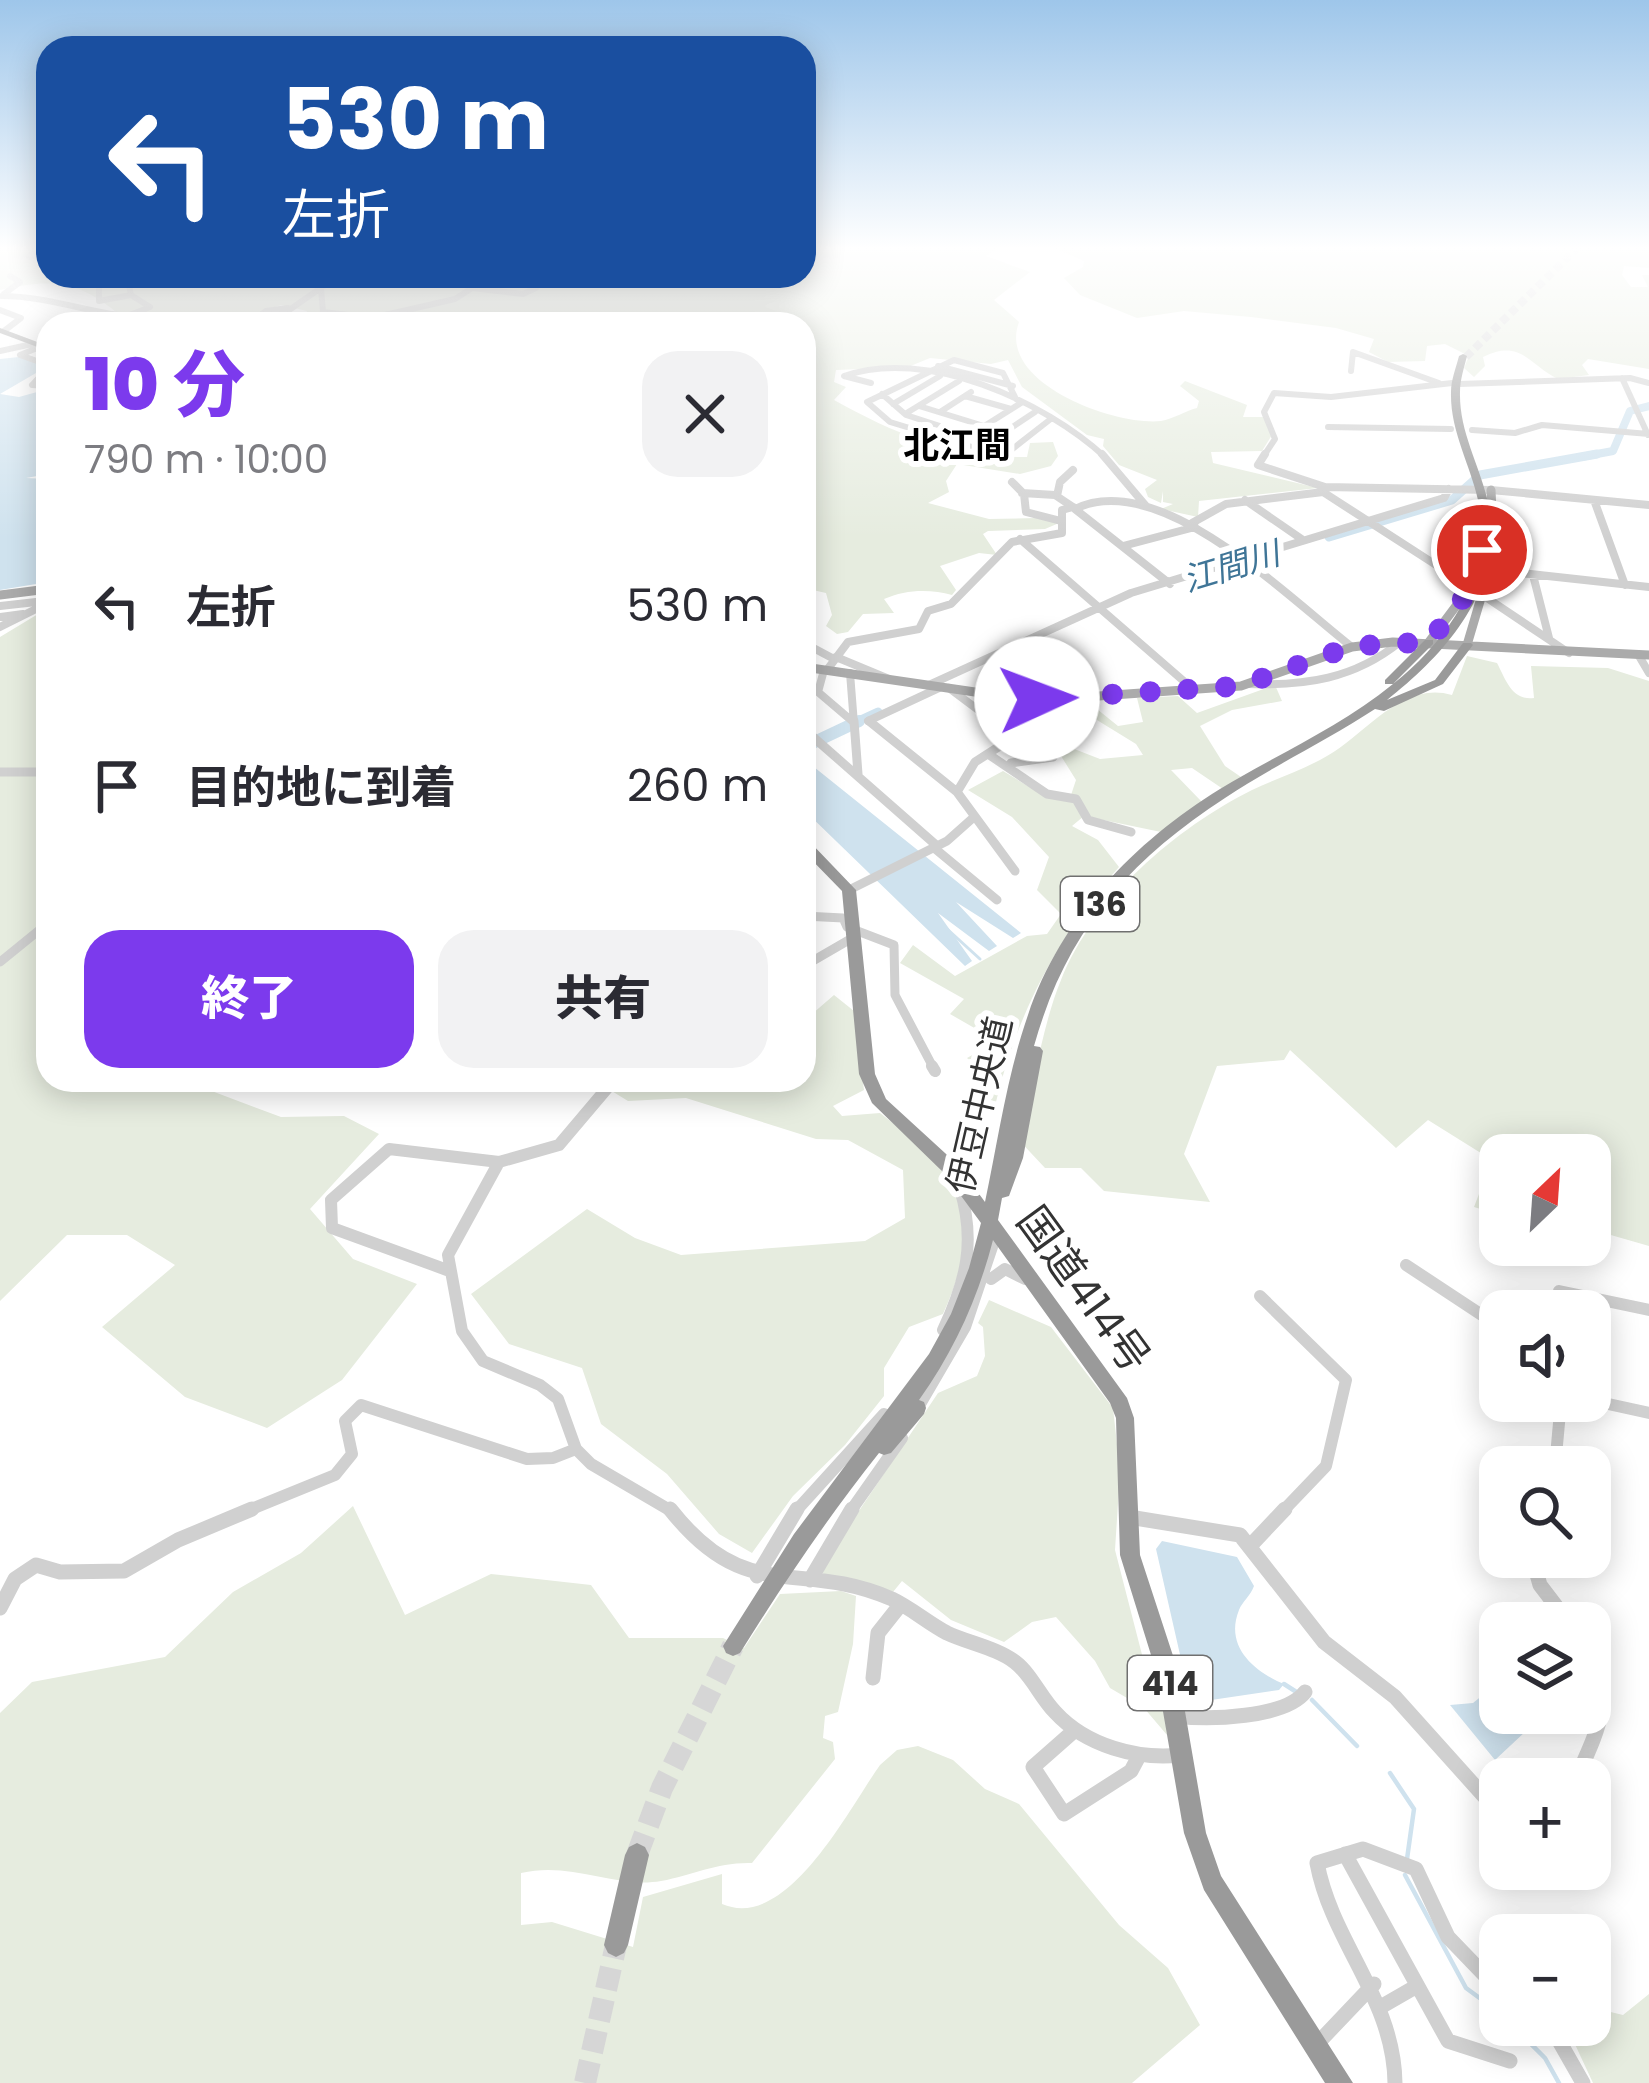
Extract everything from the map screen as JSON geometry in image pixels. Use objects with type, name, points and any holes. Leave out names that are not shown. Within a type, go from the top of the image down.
[{"type":"highway","name":"136","points":[[1465,356],[1457,386],[1462,431],[1481,482]]},
{"type":"highway","name":"伊豆中央道","points":[[784,1564],[930,1376],[970,1294],[1004,1156],[1015,1085],[1070,937],[1121,874],[1186,818],[1395,693],[1442,643],[1487,563],[1481,482]]},
{"type":"highway","points":[[1343,727],[1439,682],[1467,645]]},
{"type":"highway","points":[[816,855],[856,888]]},
{"type":"highway","name":"国道414号","points":[[856,888],[854,933],[871,1088],[880,1103],[957,1176],[1118,1398],[1125,1418],[1130,1555],[1160,1642],[1195,1833],[1212,1882],[1340,2083]]},
{"type":"highway","points":[[992,1229],[1005,1094],[1040,1010]]},
{"type":"highway","points":[[992,1229],[1040,1010]]},
{"type":"highway","points":[[970,1195],[994,1201]]},
{"type":"highway","name":"伊豆中央道","points":[[735,1647],[784,1564],[922,1381],[970,1294]]},
{"type":"highway","points":[[830,1508],[917,1408]]},
{"type":"highway","points":[[784,1564],[866,1437]]},
{"type":"highway","points":[[620,1946],[640,1856]]},
{"type":"main road","points":[[1442,643],[1476,574],[1483,538],[1481,482]]},
{"type":"main road","points":[[1467,645],[1494,554],[1481,482]]},
{"type":"main road","points":[[0,595],[36,590]]},
{"type":"main road","points":[[816,669],[1070,698],[1248,684],[1352,647],[1400,642],[1644,655]]},
{"type":"street","points":[[0,351],[36,348]]},
{"type":"street","points":[[36,350],[20,355],[36,357]]},
{"type":"street","points":[[1351,371],[1353,352],[1439,383]]},
{"type":"street","points":[[867,402],[935,365],[962,362],[1003,373],[1018,401]]},
{"type":"street","points":[[935,365],[1013,386]]},
{"type":"street","points":[[1426,368],[1431,377]]},
{"type":"street","points":[[871,383],[854,383],[844,376],[852,371],[922,372],[1018,401],[1052,418],[1102,454],[1146,506]]},
{"type":"street","points":[[905,414],[968,374]]},
{"type":"street","points":[[23,386],[36,376]]},
{"type":"street","points":[[893,404],[940,376]]},
{"type":"street","points":[[1622,378],[1649,435]]},
{"type":"street","points":[[1464,584],[1324,490],[1258,465],[1275,439],[1264,412],[1274,393],[1337,397],[1439,383],[1622,378],[1649,383]]},
{"type":"street","points":[[940,412],[978,387]]},
{"type":"street","points":[[882,394],[905,414],[1008,448]]},
{"type":"street","points":[[965,396],[1011,409]]},
{"type":"street","points":[[850,397],[867,402],[885,420],[995,454],[1006,454],[1052,418]]},
{"type":"street","points":[[970,435],[1018,401]]},
{"type":"street","points":[[919,406],[984,426]]},
{"type":"street","points":[[990,442],[1035,412]]},
{"type":"street","points":[[1328,427],[1515,434],[1542,424],[1649,435]]},
{"type":"street","points":[[925,434],[937,425]]},
{"type":"street","points":[[1057,496],[1060,482],[1073,470]]},
{"type":"street","points":[[1510,478],[1516,492]]},
{"type":"street","points":[[1012,482],[1022,493],[1026,512],[1061,521]]},
{"type":"street","points":[[1123,546],[1193,525],[1220,506],[1324,490],[1452,489],[1481,482],[1516,492],[1649,505]]},
{"type":"street","points":[[853,726],[1102,609],[1303,540],[1372,523],[1444,498],[1452,489]]},
{"type":"street","points":[[1022,493],[1057,496],[1170,584]]},
{"type":"street","points":[[1245,500],[1303,540]]},
{"type":"street","points":[[1594,500],[1625,585]]},
{"type":"street","points":[[853,726],[818,692],[825,670],[848,641],[893,638],[919,629],[928,611],[951,604],[1020,539],[1062,533],[1062,510],[1089,502],[1146,506],[1193,525],[1373,662]]},
{"type":"street","points":[[1020,539],[1194,690]]},
{"type":"street","points":[[1435,564],[1475,568]]},
{"type":"street","points":[[1493,570],[1649,587]]},
{"type":"street","points":[[1533,575],[1549,638]]},
{"type":"street","points":[[1484,596],[1569,653]]},
{"type":"street","points":[[0,606],[36,603]]},
{"type":"street","points":[[0,627],[36,609]]},
{"type":"street","points":[[0,617],[25,616]]},
{"type":"street","points":[[1248,684],[1325,682],[1373,662],[1400,642]]},
{"type":"street","points":[[816,649],[889,679]]},
{"type":"street","points":[[1644,655],[1649,674]]},
{"type":"street","points":[[850,674],[858,774]]},
{"type":"street","points":[[938,686],[1015,737]]},
{"type":"street","points":[[988,754],[1011,764],[1053,757],[1049,740],[1072,733],[1073,716],[1086,697]]},
{"type":"street","points":[[957,792],[964,775],[988,754],[1070,698]]},
{"type":"street","points":[[869,721],[957,792],[1015,871]]},
{"type":"street","points":[[816,739],[997,900]]},
{"type":"street","points":[[1011,764],[1022,782],[1050,799],[1076,800],[1088,820],[1132,832]]},
{"type":"street","points":[[0,772],[36,772]]},
{"type":"street","points":[[856,888],[933,847],[974,817]]},
{"type":"street","points":[[816,917],[843,918],[854,933],[894,945],[895,995],[934,1071]]},
{"type":"street","points":[[0,962],[36,933]]},
{"type":"street","points":[[816,957],[854,933]]},
{"type":"street","points":[[447,1270],[332,1228],[331,1200],[389,1149],[499,1162],[566,1142],[605,1092]]},
{"type":"street","points":[[499,1162],[455,1239],[447,1270],[462,1330],[476,1355],[551,1392],[564,1410],[576,1449],[598,1469],[666,1504],[696,1542],[719,1560],[758,1576],[829,1583],[902,1604],[946,1632],[1016,1662],[1058,1716],[1076,1730],[1139,1756],[1181,1755]]},
{"type":"street","points":[[957,1176],[974,1237],[970,1294]]},
{"type":"street","points":[[970,1294],[992,1229]]},
{"type":"street","points":[[810,1580],[813,1564],[860,1506],[954,1354],[992,1229]]},
{"type":"street","points":[[1406,1265],[1479,1313]]},
{"type":"street","points":[[758,1576],[796,1512],[866,1437],[970,1294],[997,1270],[1011,1270],[1028,1280]]},
{"type":"street","points":[[1251,1544],[1325,1466],[1346,1380],[1338,1366],[1279,1324],[1260,1296]]},
{"type":"street","points":[[1611,1302],[1649,1310]]},
{"type":"street","points":[[0,1608],[15,1579],[36,1565],[60,1572],[124,1571],[178,1540],[335,1474],[350,1460],[345,1421],[361,1405],[519,1456],[555,1458],[576,1449]]},
{"type":"street","points":[[1611,1405],[1649,1413]]},
{"type":"street","points":[[1129,1516],[1231,1532],[1251,1544],[1302,1619],[1342,1659],[1395,1697],[1479,1791]]},
{"type":"street","points":[[874,1678],[878,1633],[902,1604]]},
{"type":"street","points":[[1176,1716],[1203,1721],[1239,1715],[1298,1701],[1305,1692]]},
{"type":"street","points":[[1076,1730],[1033,1767],[1064,1814],[1131,1771],[1139,1756]]},
{"type":"street","points":[[1395,2083],[1397,2049],[1384,2005],[1332,1924],[1316,1863],[1371,1850],[1416,1869],[1420,1888],[1479,1968]]},
{"type":"street","points":[[1345,1854],[1448,2041],[1510,2061]]},
{"type":"street","points":[[1316,2044],[1374,1984]]},
{"type":"street","points":[[1384,2005],[1417,1986]]},
{"type":"street","points":[[1562,2046],[1583,2083]]},
{"type":"shaded area","points":[[816,345],[1017,345],[1025,364],[1064,396],[1141,421],[1161,421],[1197,408],[1199,401],[1180,386],[1185,381],[1247,405],[1243,417],[1264,417],[1272,435],[1262,451],[1211,452],[1213,463],[1318,488],[1199,501],[1198,517],[1161,509],[1173,504],[1163,502],[1163,491],[1161,503],[1148,497],[1145,489],[1157,480],[1119,465],[1103,446],[1104,439],[1087,435],[1022,387],[1008,360],[991,364],[930,358],[908,367],[836,370],[834,382],[846,387],[834,400],[926,442],[975,454],[1027,457],[1030,443],[1053,442],[1058,456],[1051,466],[1020,474],[957,464],[946,481],[949,492],[928,503],[989,519],[1037,518],[1059,523],[1045,529],[988,531],[983,534],[997,555],[979,553],[940,566],[956,590],[952,595],[918,591],[892,596],[884,599],[894,613],[863,614],[848,632],[837,634],[826,626],[832,615],[826,593],[816,591]]},
{"type":"shaded area","points":[[1372,345],[1434,345],[1427,346],[1425,361],[1388,362],[1369,352]]},
{"type":"shaded area","points":[[1447,345],[1649,345],[1649,369],[1588,359],[1582,365],[1589,375],[1558,379],[1507,350],[1483,357],[1485,366],[1474,377],[1464,368],[1469,356]]},
{"type":"shaded area","points":[[36,615],[36,1092],[214,1092],[281,1117],[344,1116],[379,1134],[310,1209],[353,1259],[417,1284],[342,1380],[267,1428],[185,1397],[102,1327],[175,1265],[127,1235],[67,1235],[0,1301],[0,637]]},
{"type":"shaded area","points":[[1467,656],[1497,663],[1511,688],[1526,698],[1534,698],[1531,666],[1608,668],[1649,681],[1649,1246],[1611,1235],[1611,1134],[1479,1134],[1479,1152],[1428,1120],[1396,1148],[1290,1050],[1284,1060],[1217,1066],[1184,1154],[1210,1202],[1104,1191],[1081,1168],[1045,1168],[1016,1137],[1061,980],[1075,950],[1115,894],[1167,845],[1223,806],[1327,756],[1400,702],[1434,692],[1452,695]]},
{"type":"shaded area","points":[[1275,685],[1282,701],[1232,710],[1200,726],[1225,766],[1241,777],[1223,789],[1192,768],[1171,770],[1202,802],[1161,832],[1084,816],[1072,826],[1098,840],[1119,867],[1078,919],[1043,977],[1015,1038],[996,1102],[984,1098],[986,1075],[967,1058],[997,1041],[950,1014],[964,999],[900,963],[913,945],[955,976],[1027,936],[1047,934],[1061,914],[1037,890],[1049,857],[1012,817],[968,790],[1003,771],[1031,788],[1070,798],[1076,780],[1051,740],[1100,759],[1143,755],[1136,744],[1079,709],[1087,701],[1118,726],[1143,722],[1137,698],[1178,696],[1197,713]]},
{"type":"shaded area","points":[[834,995],[854,1011],[864,1090],[833,1106],[842,1116],[880,1113],[930,1157],[958,1200],[963,1250],[943,1314],[909,1327],[884,1368],[884,1396],[845,1445],[793,1496],[752,1553],[719,1534],[667,1474],[601,1424],[582,1368],[509,1344],[471,1294],[587,1209],[635,1238],[681,1255],[865,1241],[905,1218],[903,1170],[848,1140],[816,1139],[686,1098],[628,1101],[613,1092],[816,1092],[816,1011]]},
{"type":"shaded area","points":[[989,1300],[1051,1327],[1113,1408],[1120,1472],[1115,1550],[1147,1674],[1160,1673],[1167,1735],[1144,1708],[1110,1688],[1095,1661],[1056,1617],[1032,1622],[1004,1642],[951,1620],[902,1581],[893,1592],[824,1575],[820,1569],[938,1393],[977,1376],[985,1356],[983,1327],[978,1323]]},
{"type":"shaded area","points":[[353,1506],[405,1615],[491,1574],[591,1585],[629,1638],[723,1638],[744,1648],[780,1594],[841,1591],[856,1596],[853,1644],[838,1712],[825,1716],[823,1738],[833,1742],[835,1759],[752,1863],[644,1882],[558,1870],[521,1873],[521,1925],[552,1922],[633,1947],[643,1897],[722,1874],[722,1904],[746,1908],[770,1900],[813,1862],[880,1765],[897,1750],[918,1746],[953,1760],[985,1789],[1019,1804],[1119,1925],[1168,1968],[1200,2025],[1132,2083],[0,2083],[0,1713],[32,1682],[165,1657],[233,1592],[301,1553]]},
{"type":"shaded area","points":[[1649,1994],[1649,2083],[1593,2083],[1576,2046],[1611,2046],[1611,2012],[1623,2015]]},
{"type":"water","points":[[19,357],[36,362],[36,373],[0,394],[0,359]]},
{"type":"water","points":[[36,392],[36,476],[26,478],[36,478],[36,584],[0,590],[0,394],[19,397]]},
{"type":"water","points":[[816,769],[1021,933],[1013,938],[956,902],[997,946],[989,951],[938,913],[972,961],[965,966],[816,822]]},
{"type":"water","points":[[1162,1541],[1237,1557],[1254,1586],[1235,1623],[1239,1647],[1253,1665],[1284,1684],[1279,1690],[1191,1703],[1156,1549]]},
{"type":"water","points":[[1479,1698],[1479,1734],[1523,1734],[1497,1758],[1450,1705]]},
{"type":"waterway","name":"江間川","points":[[1597,454],[1613,451],[1630,411],[1649,406]]},
{"type":"waterway","name":"江間川","points":[[1329,537],[1452,500],[1480,475],[1597,454]]},
{"type":"waterway","name":"江間川","points":[[1581,457],[1597,454]]},
{"type":"waterway","name":"江間川","points":[[852,724],[878,712]]},
{"type":"waterway","name":"江間川","points":[[816,741],[859,721]]},
{"type":"waterway","points":[[946,928],[980,959]]},
{"type":"waterway","points":[[1284,1684],[1298,1693]]},
{"type":"waterway","points":[[1312,1700],[1357,1746]]},
{"type":"waterway","points":[[1390,1773],[1414,1809],[1407,1859]]},
{"type":"waterway","points":[[1405,1875],[1466,1988],[1479,1998]]},
{"type":"waterway","points":[[1533,2046],[1559,2083]]},
{"type":"tunnel","points":[[1466,357],[1478,345]]},
{"type":"tunnel","points":[[637,1855],[662,1788],[733,1646]]},
{"type":"tunnel","points":[[585,2083],[616,1945]]},
{"type":"district","name":"北江間","points":[[957,445]]},
{"type":"route","points":[[1037,699],[1240,686],[1352,646],[1429,642],[1468,592],[1482,550]]}]
